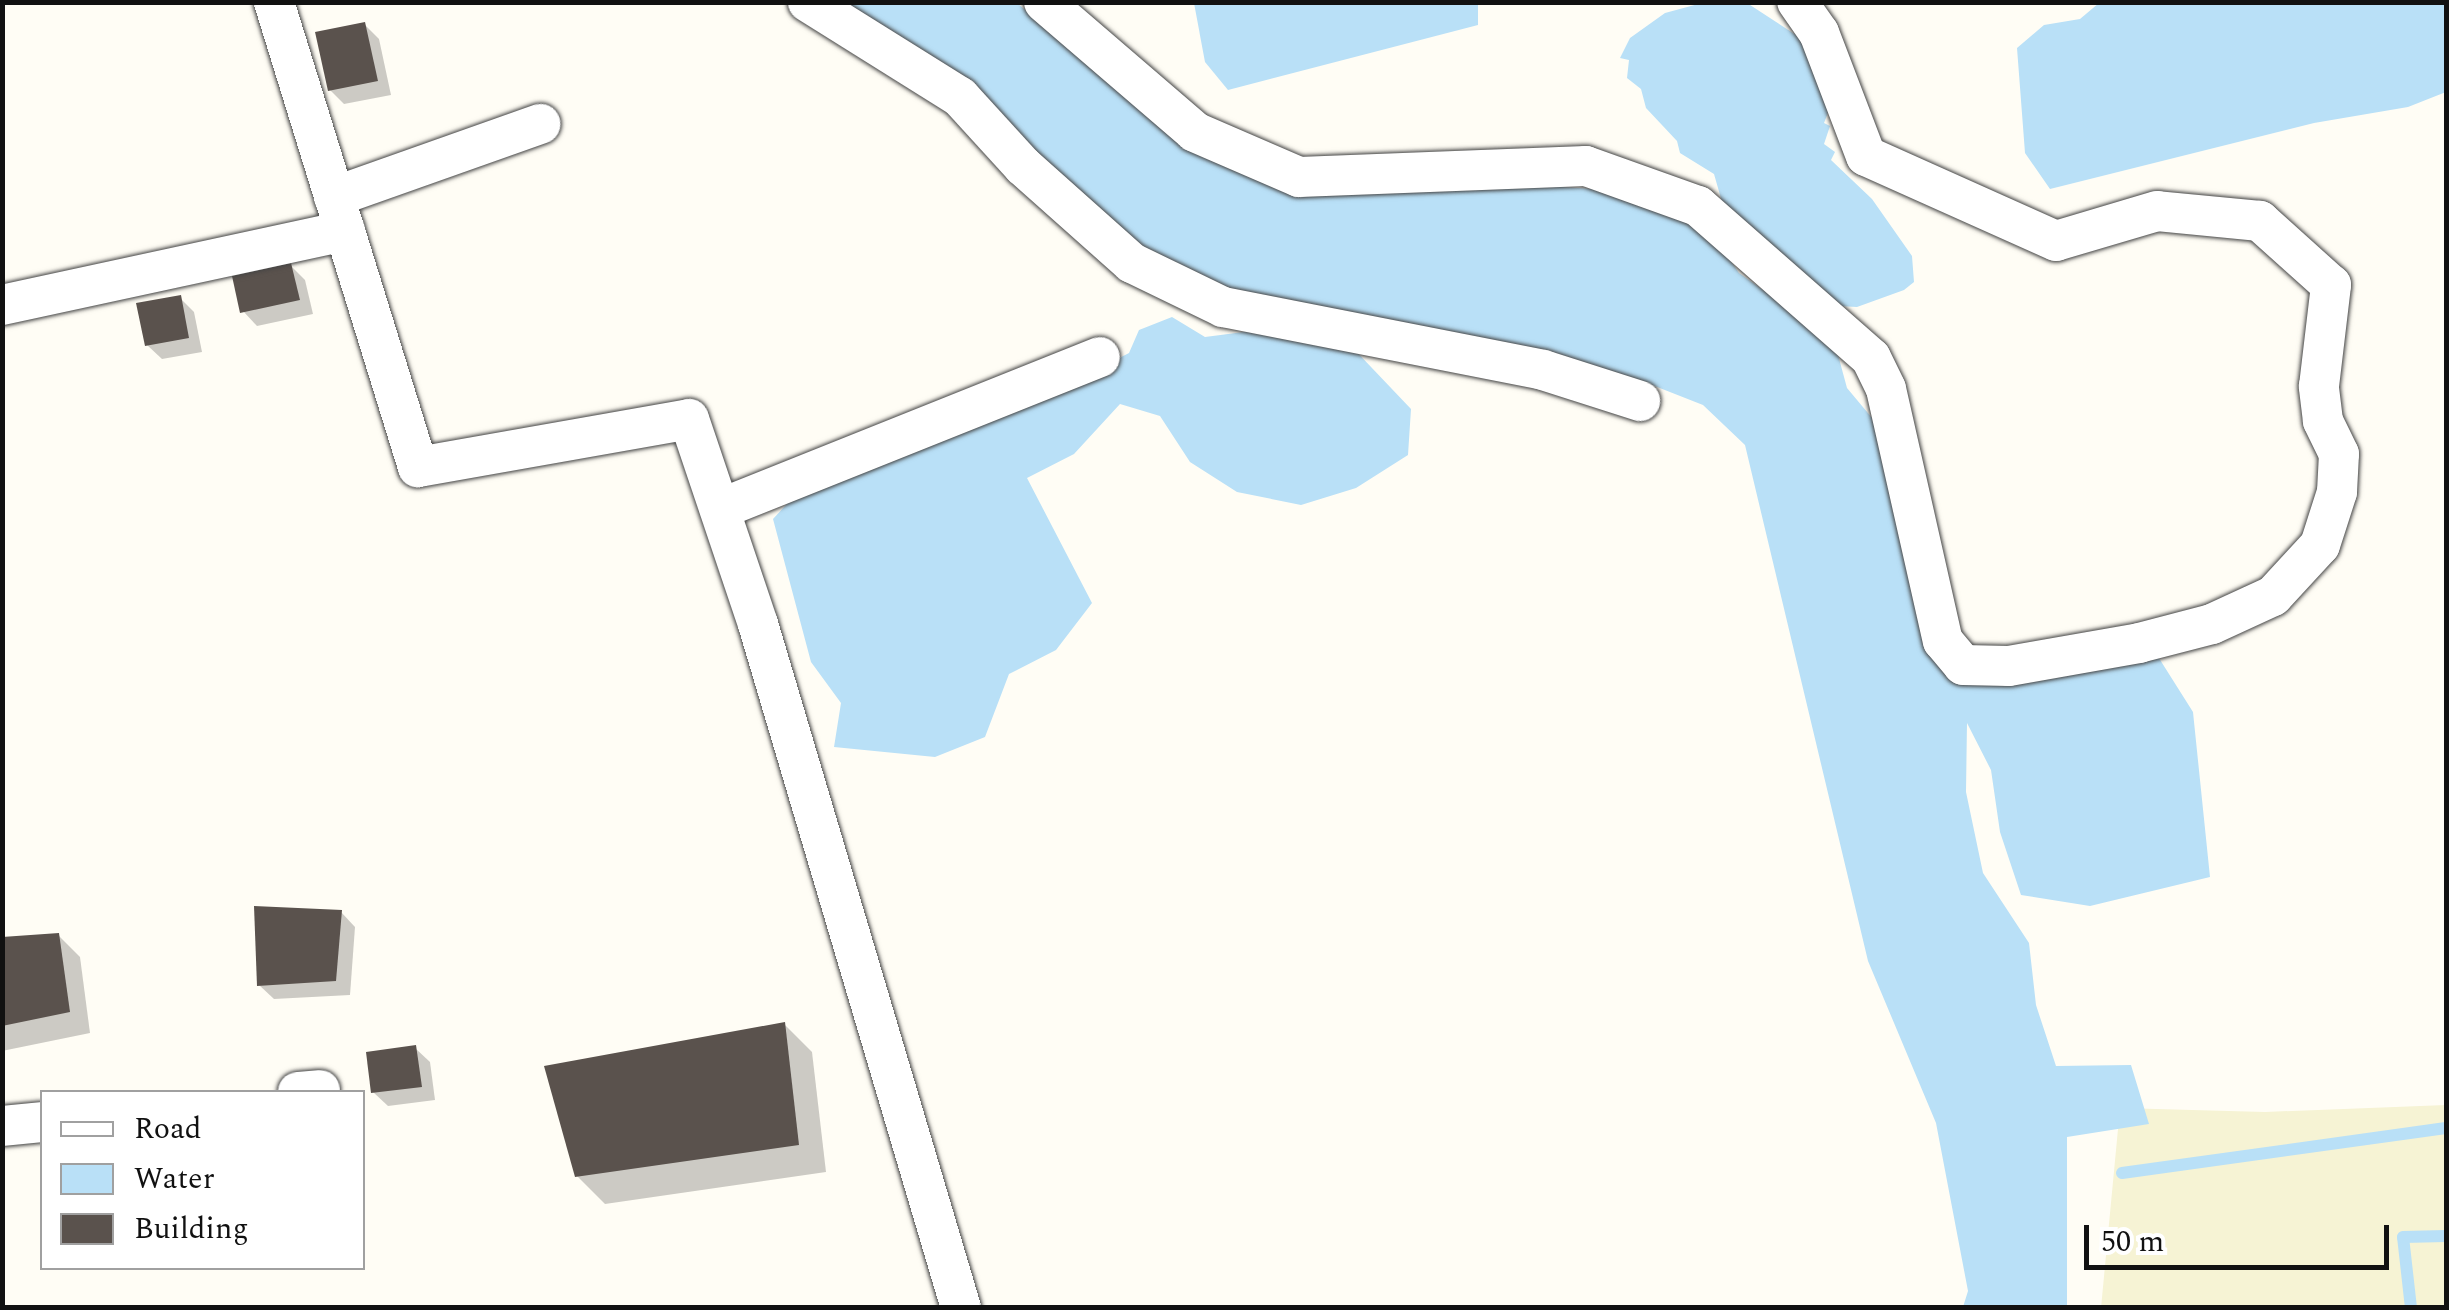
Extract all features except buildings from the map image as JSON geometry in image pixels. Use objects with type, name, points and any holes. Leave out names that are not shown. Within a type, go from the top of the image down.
[{"type":"street","points":[[274,2],[418,467],[689,419],[720,509],[961,1308]]},
{"type":"street","points":[[808,2],[960,96],[1023,166],[1132,263],[1222,307],[1542,370],[1640,400]]},
{"type":"street","points":[[1044,2],[1195,132],[1299,177],[1586,166],[1698,206],[1871,358],[1886,388],[1944,640],[1963,664],[2009,666],[2139,643],[2212,624],[2273,596],[2320,545],[2337,492],[2339,454],[2322,421],[2319,386],[2331,284],[2260,221],[2157,210],[2056,240],[1866,156],[1819,32],[1796,2]]},
{"type":"street","points":[[2,305],[340,214],[540,124]]},
{"type":"street","points":[[720,509],[1100,356]]},
{"type":"street","points":[[2,1126],[40,1122]]},
{"type":"shaded area","points":[[2446,1105],[2446,1307],[2101,1308],[2120,1108],[2265,1112]]},
{"type":"water","points":[[824,3],[1017,3],[1155,121],[1241,168],[1595,189],[1704,222],[1739,273],[1834,340],[1847,388],[1893,443],[1956,683],[2157,655],[2193,712],[2210,877],[2090,906],[2021,895],[2000,832],[1991,770],[1967,723],[1966,792],[1983,873],[2029,943],[2036,1005],[2056,1066],[2131,1065],[2149,1124],[2067,1137],[2067,1307],[1963,1307],[1968,1291],[1936,1123],[1868,961],[1745,445],[1703,405],[1647,383],[1193,286]]},
{"type":"water","points":[[1194,3],[1478,3],[1478,25],[1228,90],[1205,62]]},
{"type":"water","points":[[1702,3],[1747,3],[1802,39],[1831,105],[1824,123],[1830,126],[1824,144],[1835,152],[1831,160],[1872,199],[1912,256],[1914,282],[1904,290],[1857,307],[1839,306],[1722,202],[1714,174],[1680,153],[1677,141],[1646,108],[1641,89],[1627,78],[1629,60],[1620,58],[1630,38],[1665,13]]},
{"type":"water","points":[[2099,3],[2446,3],[2446,92],[2408,107],[2314,123],[2050,189],[2025,153],[2017,48],[2044,25],[2080,19]]},
{"type":"water","points":[[1172,317],[1205,337],[1259,330],[1352,347],[1411,409],[1408,455],[1356,488],[1301,505],[1237,492],[1190,462],[1160,416],[1120,404],[1074,454],[1027,478],[1092,603],[1056,650],[1009,674],[985,737],[935,757],[834,747],[841,703],[811,662],[773,519],[797,493],[1100,368],[1129,353],[1139,330]]},
{"type":"waterway","points":[[2122,1173],[2446,1128]]},
{"type":"waterway","points":[[2411,1308],[2403,1237],[2446,1236]]}]
